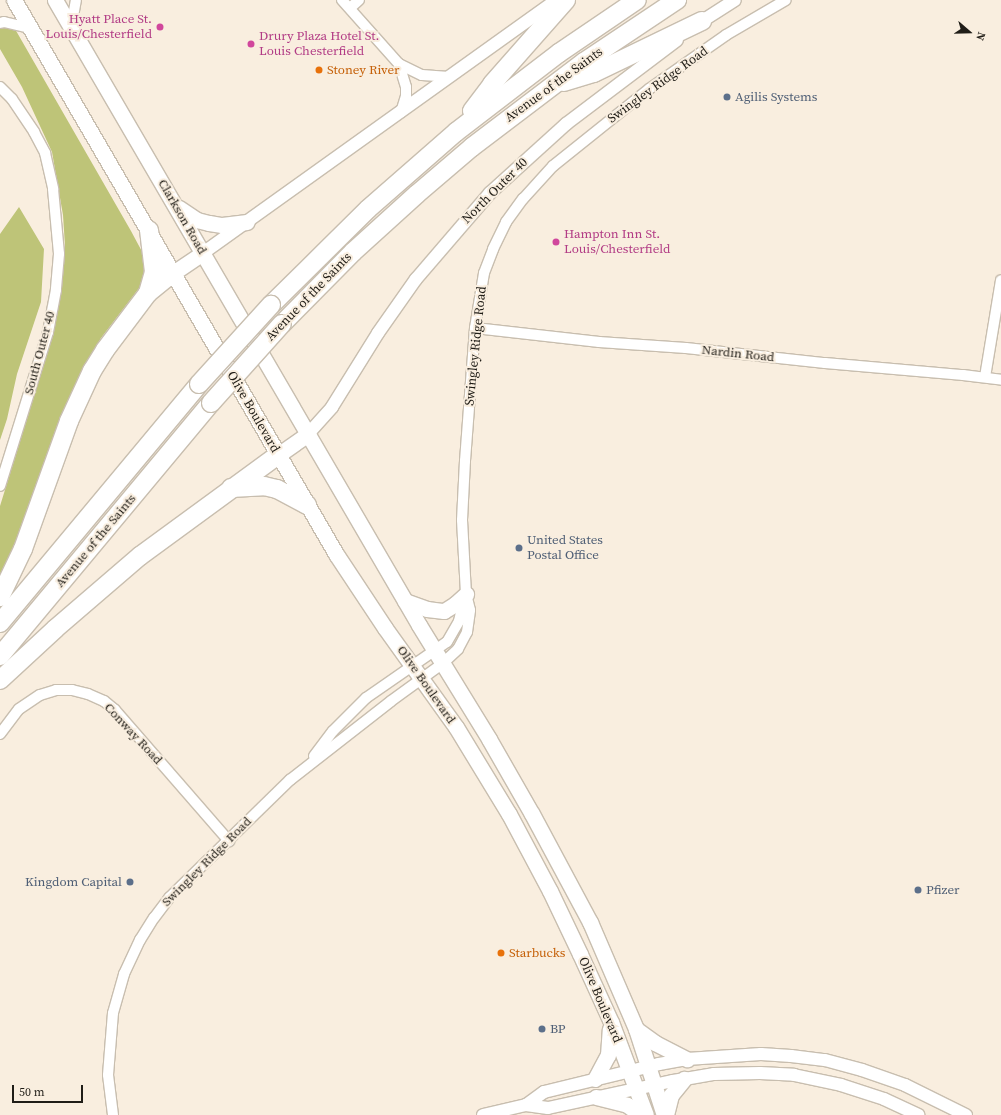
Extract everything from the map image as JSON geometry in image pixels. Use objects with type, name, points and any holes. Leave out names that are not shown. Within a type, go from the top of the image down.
[{"type":"highway","points":[[456,132],[492,84],[566,0]]},
{"type":"highway","name":"Avenue of the Saints","points":[[0,623],[199,384],[271,304],[368,209],[456,132],[559,53],[637,0]]},
{"type":"highway","name":"Avenue of the Saints","points":[[0,656],[211,403],[282,324],[348,257],[417,194],[472,147],[550,86],[620,37],[677,0]]},
{"type":"highway","points":[[550,86],[594,73],[702,22]]},
{"type":"highway","points":[[148,293],[154,272],[149,230]]},
{"type":"highway","points":[[0,597],[23,549],[70,421],[92,371],[104,350],[148,293],[173,273]]},
{"type":"highway","points":[[0,680],[55,629],[140,556],[230,488],[278,455]]},
{"type":"highway","points":[[230,488],[264,486],[277,489],[307,505]]},
{"type":"main road","points":[[14,0],[173,273],[203,253]]},
{"type":"main road","name":"Clarkson Road","points":[[55,0],[308,434]]},
{"type":"main road","points":[[174,203],[185,213],[209,223],[222,225],[247,222]]},
{"type":"main road","name":"Olive Boulevard","points":[[173,273],[307,505],[356,585],[474,756],[509,814],[552,896],[610,1022],[646,1115]]},
{"type":"main road","points":[[278,455],[308,434]]},
{"type":"main road","name":"Olive Boulevard","points":[[308,434],[442,664],[489,738],[590,922],[636,1029],[653,1085],[665,1115]]},
{"type":"main road","points":[[405,601],[427,609],[444,611],[466,594]]},
{"type":"main road","points":[[595,1079],[608,1055],[610,1022]]},
{"type":"main road","points":[[636,1029],[655,1043],[687,1059]]},
{"type":"main road","points":[[665,1115],[671,1096],[684,1079]]},
{"type":"main road","points":[[596,1097],[627,1105],[641,1115]]},
{"type":"street","points":[[71,28],[76,0]]},
{"type":"street","points":[[342,0],[399,64],[422,75],[449,77]]},
{"type":"street","points":[[350,8],[359,0]]},
{"type":"street","points":[[203,253],[556,0]]},
{"type":"street","name":"North Outer 40","points":[[308,434],[332,407],[360,359],[412,285],[463,222],[490,193],[566,124],[702,22],[736,0]]},
{"type":"street","name":"Swingley Ridge Road","points":[[113,1115],[108,1075],[113,1013],[124,974],[140,940],[170,897],[290,780],[308,765],[342,741],[391,701],[442,664],[458,649],[467,632],[470,610],[466,594],[463,513],[465,461],[475,328],[484,273],[506,222],[523,198],[553,166],[649,89],[726,36],[786,0]]},
{"type":"street","points":[[0,23],[4,22],[31,28]]},
{"type":"street","points":[[399,64],[406,87],[406,96],[401,112]]},
{"type":"street","name":"South Outer 40","points":[[0,87],[12,99],[34,132],[45,153],[53,189],[59,254],[56,290],[48,332],[0,486]]},
{"type":"street","points":[[985,377],[1001,280]]},
{"type":"street","name":"Nardin Road","points":[[475,328],[599,342],[686,348],[825,363],[985,377],[1001,380]]},
{"type":"street","name":"Swingley Ridge Road","points":[[308,765],[333,731],[354,709],[447,642],[456,628],[466,594]]},
{"type":"street","name":"Conway Road","points":[[0,734],[19,710],[40,695],[56,690],[72,690],[88,694],[104,701],[115,710],[229,841]]},
{"type":"street","points":[[526,1105],[544,1092],[648,1067],[687,1059],[761,1054],[825,1060],[862,1070],[905,1085],[966,1115]]},
{"type":"street","points":[[483,1115],[526,1105],[548,1108],[653,1085],[714,1074],[760,1073],[794,1075],[841,1085],[884,1099],[919,1115]]},
{"type":"green space","points":[[0,21],[11,22],[131,231],[146,259],[147,271],[143,283],[101,338],[82,372],[50,446],[22,533],[0,582],[0,506],[52,338],[61,291],[65,246],[63,215],[52,152],[22,87],[0,49]]},
{"type":"green space","points":[[19,207],[44,249],[41,302],[17,374],[7,419],[0,440],[0,234]]},
{"type":"place","name":"Hyatt Place St. Louis/Chesterfield","points":[[160,27]]},
{"type":"place","name":"Drury Plaza Hotel St. Louis Chesterfield","points":[[251,44]]},
{"type":"place","name":"Stoney River","points":[[319,70]]},
{"type":"place","name":"Agilis Systems","points":[[727,97]]},
{"type":"place","name":"Hampton Inn St. Louis/Chesterfield","points":[[556,242]]},
{"type":"place","name":"United States Postal Office","points":[[519,548]]},
{"type":"place","name":"Kingdom Capital","points":[[130,882]]},
{"type":"place","name":"Pfizer","points":[[918,890]]},
{"type":"place","name":"Starbucks","points":[[501,953]]},
{"type":"place","name":"BP","points":[[542,1029]]}]
